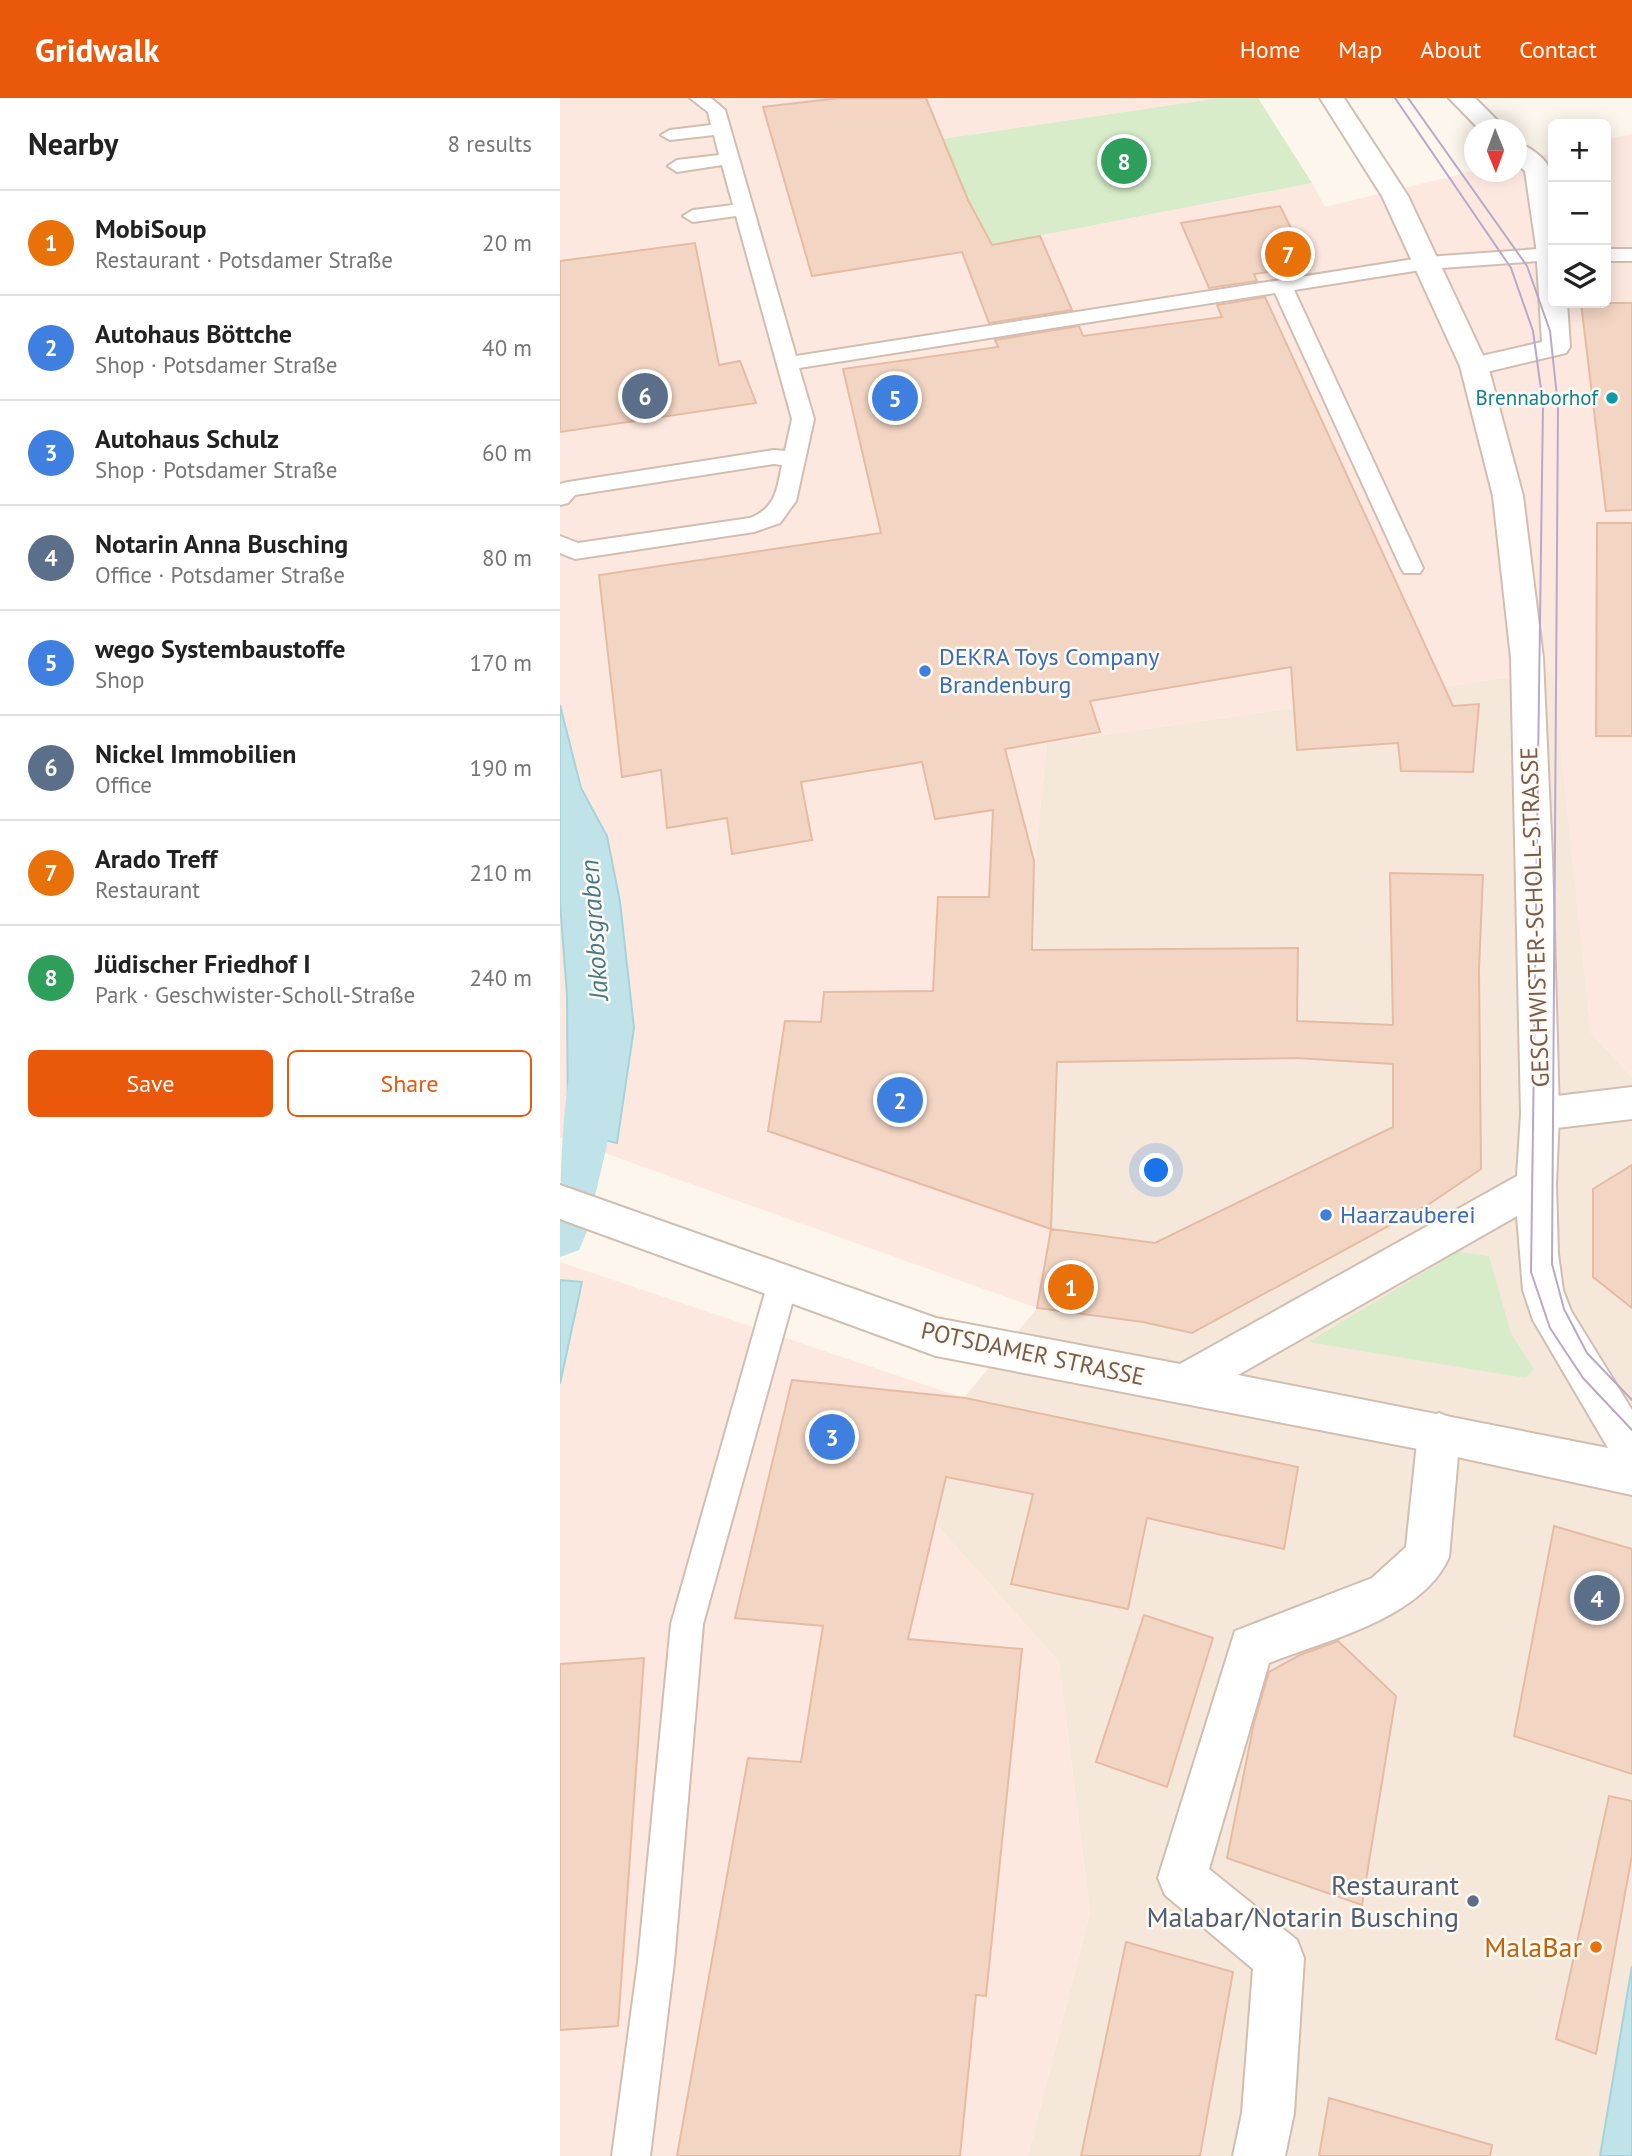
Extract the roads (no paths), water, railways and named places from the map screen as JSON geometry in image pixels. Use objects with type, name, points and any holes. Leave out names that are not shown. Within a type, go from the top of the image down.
[{"type":"street","name":"GESCHWISTER-SCHOLL-STRASSE","points":[[1332,98],[1395,197],[1474,366],[1508,496],[1527,658],[1540,1114],[1536,1185],[1538,1254],[1543,1290],[1554,1320],[1632,1449]]},
{"type":"street","points":[[1461,98],[1483,119]]},
{"type":"street","points":[[1527,160],[1536,169],[1550,245]]},
{"type":"street","points":[[1474,366],[1556,347],[1554,308]]},
{"type":"street","points":[[1540,1114],[1632,1102]]},
{"type":"street","points":[[1182,1385],[1536,1185]]},
{"type":"street","name":"POTSDAMER STRASSE","points":[[560,1202],[936,1337],[1439,1433],[1632,1474]]},
{"type":"street","points":[[1259,2156],[1268,2113],[1279,1958],[1182,1878],[1251,1647],[1387,1594],[1427,1558],[1439,1433]]},
{"type":"lane","points":[[560,543],[575,551],[754,525],[772,518],[785,501],[793,473],[792,459],[803,419],[716,110],[699,98]]},
{"type":"lane","points":[[670,135],[721,129]]},
{"type":"lane","points":[[677,166],[729,159]]},
{"type":"lane","points":[[693,216],[743,209]]},
{"type":"lane","points":[[786,364],[1427,263],[1548,253]]},
{"type":"lane","points":[[1611,255],[1632,255]]},
{"type":"lane","points":[[1282,286],[1412,568]]},
{"type":"lane","points":[[560,498],[568,489],[774,457],[792,459]]},
{"type":"lane","points":[[631,2156],[656,1962],[687,1624],[783,1282]]},
{"type":"water","name":"Jakobsgraben","points":[[560,705],[581,788],[607,836],[620,902],[634,1028],[617,1143],[568,1132],[567,995],[560,903]]},
{"type":"water","points":[[560,1280],[582,1282],[560,1384]]},
{"type":"water","points":[[1632,1966],[1632,2156],[1600,2156]]},
{"type":"waterway","points":[[560,1234],[581,1145],[593,1065]]},
{"type":"tram line","points":[[1395,98],[1511,268],[1533,331],[1543,404],[1531,1272],[1550,1328],[1583,1378],[1632,1430]]},
{"type":"tram line","points":[[1408,98],[1527,266],[1550,331],[1558,406],[1552,1264],[1564,1309],[1587,1353],[1632,1400]]},
{"type":"place","name":"Jüdischer Friedhof I","points":[[1124,161]]},
{"type":"place","name":"Arado Treff","points":[[1288,254]]},
{"type":"place","name":"Nickel Immobilien","points":[[645,396]]},
{"type":"place","name":"wego Systembaustoffe","points":[[895,398]]},
{"type":"place","name":"Brennaborhof","points":[[1612,398]]},
{"type":"place","name":"DEKRA Toys Company Brandenburg","points":[[925,671]]},
{"type":"place","name":"Autohaus Böttche","points":[[900,1100]]},
{"type":"place","name":"Haarzauberei","points":[[1326,1215]]},
{"type":"place","name":"MobiSoup","points":[[1071,1287]]},
{"type":"place","name":"Autohaus Schulz","points":[[832,1437]]},
{"type":"place","name":"Notarin Anna Busching","points":[[1597,1598]]},
{"type":"place","name":"Restaurant Malabar/Notarin Busching","points":[[1473,1901]]},
{"type":"place","name":"MalaBar","points":[[1596,1947]]}]
